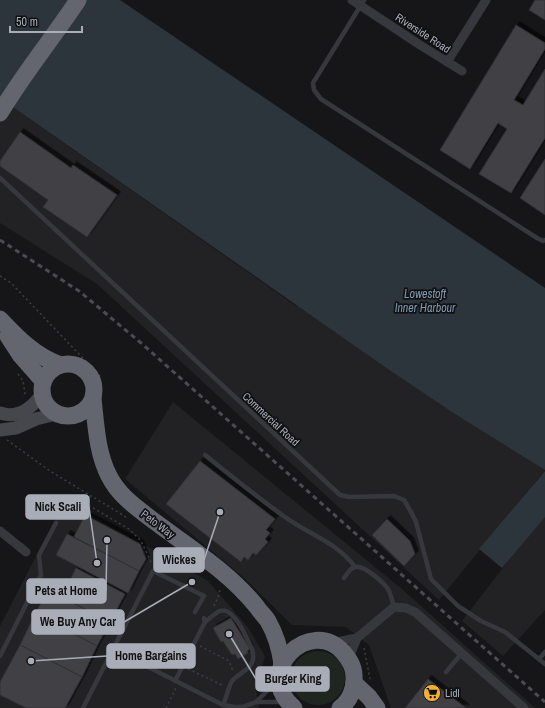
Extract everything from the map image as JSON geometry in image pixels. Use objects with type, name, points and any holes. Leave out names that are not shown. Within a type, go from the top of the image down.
[{"type":"highway","points":[[0,113],[78,0]]},
{"type":"highway","points":[[0,320],[37,353],[48,360],[61,365]]},
{"type":"highway","points":[[0,320],[9,339],[42,388],[44,402],[49,409],[62,415],[76,415],[84,412],[93,399],[93,383],[87,373],[77,366],[69,364],[54,368],[47,374],[42,388]]},
{"type":"highway","name":"Peto Way","points":[[93,399],[99,446],[109,477],[125,497],[222,572],[250,599],[268,621],[279,646],[282,664]]},
{"type":"highway","name":"Peto Way","points":[[62,415],[87,430],[99,446]]},
{"type":"highway","name":"Peto Way","points":[[268,621],[290,636],[304,643]]},
{"type":"highway","points":[[290,705],[282,692],[279,682],[279,673],[282,664],[287,655],[294,648],[304,643],[322,641],[331,643],[341,650],[349,658],[354,670],[354,683],[351,695],[344,707]]},
{"type":"highway","points":[[354,683],[369,697],[377,708]]},
{"type":"street","name":"Riverside Road","points":[[352,0],[363,3],[462,71]]},
{"type":"street","points":[[448,62],[486,0]]},
{"type":"street","points":[[0,413],[16,414],[25,411],[35,404],[42,388]]},
{"type":"street","points":[[1,434],[36,419],[62,415]]},
{"type":"street","points":[[0,531],[26,552]]},
{"type":"street","points":[[349,658],[357,638],[394,607],[406,608],[414,612],[524,708]]},
{"type":"street","points":[[331,643],[357,638]]},
{"type":"lane","points":[[363,3],[313,83],[314,90],[321,98],[537,238],[543,241],[545,240]]},
{"type":"lane","name":"Commercial Road","points":[[0,178],[340,495],[354,498],[394,496],[404,500],[416,522],[431,579],[458,606],[481,621],[505,632],[545,664]]},
{"type":"lane","points":[[205,455],[287,518],[317,535],[349,558],[355,567]]},
{"type":"lane","points":[[0,656],[41,575],[39,555],[56,523]]},
{"type":"lane","points":[[344,578],[350,570],[355,567],[361,567],[369,571],[388,589],[394,607]]},
{"type":"lane","points":[[82,708],[153,571],[204,596],[195,612]]},
{"type":"lane","points":[[175,681],[204,620],[220,610],[234,615],[254,655],[251,666],[231,682],[220,706]]},
{"type":"lane","points":[[113,649],[220,706],[242,707],[256,702],[290,705]]},
{"type":"lane","points":[[539,659],[545,652]]},
{"type":"lane","points":[[446,672],[462,653]]},
{"type":"lane","points":[[256,702],[279,682]]},
{"type":"path","points":[[16,371],[23,382],[25,393],[20,401]]},
{"type":"path","points":[[1,434],[50,471],[129,519]]},
{"type":"path","points":[[91,495],[88,505],[129,529],[141,541],[149,558]]},
{"type":"path","points":[[198,645],[230,661],[236,678]]},
{"type":"path","points":[[187,668],[221,686],[225,684],[230,686]]},
{"type":"shaded area","points":[[0,98],[296,306],[298,305],[545,470],[439,600],[97,284],[0,223]]},
{"type":"shaded area","points":[[173,402],[402,589],[535,708],[391,708],[369,645],[346,627],[292,625],[243,577],[125,479]]},
{"type":"shaded area","points":[[65,500],[208,581],[247,626],[265,656],[256,690],[259,708],[0,708],[0,626]]},
{"type":"shaded area","points":[[545,513],[545,610],[503,656],[462,621]]},
{"type":"shaded area","points":[[313,651],[323,651],[333,655],[341,663],[345,673],[345,683],[341,693],[333,701],[323,705],[313,705],[303,701],[295,693],[291,683],[291,673],[295,663],[303,655]]},
{"type":"water","name":"Lowestoft Inner Harbour","points":[[0,0],[120,0],[545,288],[545,470],[452,412],[385,367],[0,98]]},
{"type":"water","points":[[545,471],[545,517],[502,568],[479,549]]},
{"type":"building","points":[[535,0],[545,0],[545,20],[529,10]]},
{"type":"building","points":[[516,25],[545,43],[545,49],[514,100],[523,105],[545,69],[545,138],[511,193],[479,174],[507,129],[498,123],[470,169],[440,150]]},
{"type":"building","points":[[20,132],[71,168],[73,165],[117,195],[87,237],[43,207],[48,200],[0,166],[0,161]]},
{"type":"building","points":[[545,159],[545,215],[520,198]]},
{"type":"building","points":[[200,461],[275,519],[266,530],[270,533],[265,539],[268,542],[256,555],[253,553],[248,560],[244,557],[241,562],[166,504]]},
{"type":"building","points":[[85,515],[140,544],[146,559],[139,571],[74,537]]},
{"type":"building","points":[[387,519],[410,541],[415,554],[404,566],[372,535]]},
{"type":"building","points":[[67,534],[139,571],[128,593],[56,555]]},
{"type":"building","points":[[76,568],[125,594],[110,622],[62,597]]},
{"type":"building","points":[[48,590],[110,622],[97,646],[35,614]]},
{"type":"building","points":[[35,614],[97,646],[82,677],[20,645]]},
{"type":"building","points":[[231,618],[250,649],[247,651],[248,653],[238,659],[235,654],[232,655],[223,641],[221,642],[213,628]]},
{"type":"building","points":[[20,645],[82,677],[65,708],[26,708],[0,695],[0,682]]},
{"type":"building","name":"Lidl","points":[[428,679],[466,708],[405,708]]},
{"type":"railway","points":[[0,240],[79,291],[141,343],[545,702]]},
{"type":"place","name":"Wickes","points":[[220,512]]},
{"type":"place","name":"Pets at Home","points":[[107,540]]},
{"type":"place","name":"Nick Scali","points":[[97,563]]},
{"type":"place","name":"We Buy Any Car","points":[[192,582]]},
{"type":"place","name":"Burger King","points":[[229,634]]},
{"type":"place","name":"Home Bargains","points":[[31,661]]},
{"type":"place","name":"Lidl","points":[[432,693]]}]
